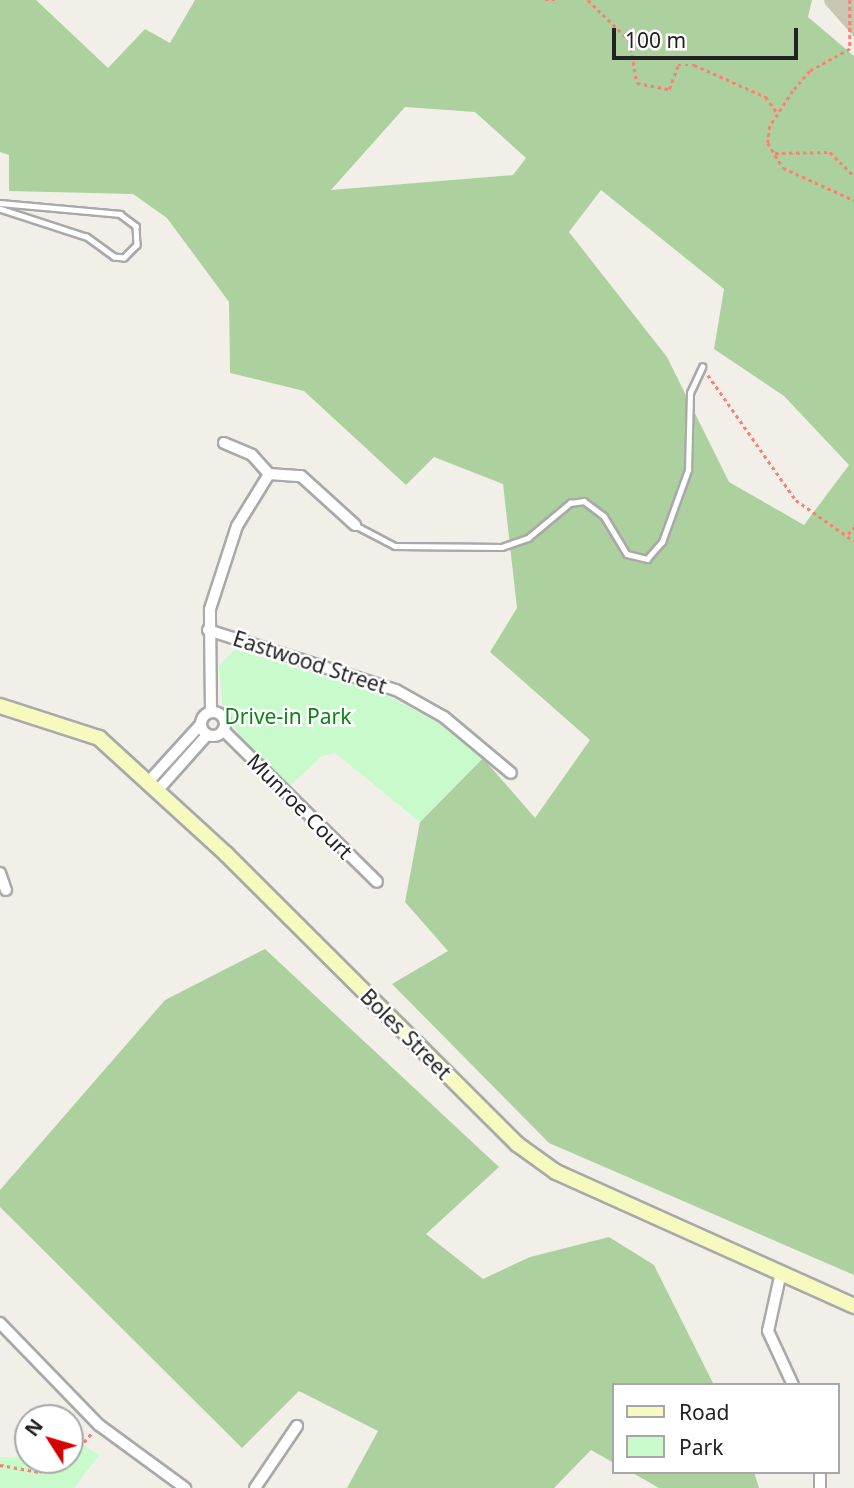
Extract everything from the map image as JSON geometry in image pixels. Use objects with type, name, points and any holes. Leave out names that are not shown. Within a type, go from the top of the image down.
[{"type":"street","points":[[224,443],[252,455],[269,474],[301,476],[355,525]]},
{"type":"street","points":[[153,785],[211,712],[208,630],[237,526],[269,474]]},
{"type":"street","name":"Eastwood Street","points":[[208,630],[396,690],[444,717],[511,773]]},
{"type":"street","name":"Boles Street","points":[[0,706],[99,738],[153,785],[517,1144],[556,1172],[854,1306]]},
{"type":"street","name":"Munroe Court","points":[[211,712],[223,718],[223,730],[377,882]]},
{"type":"street","points":[[201,724],[207,735]]},
{"type":"street","points":[[153,785],[207,735],[223,730]]},
{"type":"street","points":[[0,873],[6,890]]},
{"type":"street","points":[[781,1272],[768,1331],[792,1383]]},
{"type":"street","points":[[0,1322],[99,1425],[185,1488]]},
{"type":"street","points":[[255,1488],[297,1426]]},
{"type":"lane","points":[[0,203],[120,215],[139,235],[130,254],[114,257],[86,237],[0,209]]},
{"type":"lane","points":[[355,525],[395,546],[502,547],[527,538],[565,507],[584,501],[604,516],[627,554],[647,559],[662,542],[688,470],[690,393],[702,367]]},
{"type":"path","points":[[545,0],[555,0]]},
{"type":"path","points":[[582,0],[630,41],[637,83],[669,89],[678,65],[694,65],[766,97],[778,114]]},
{"type":"path","points":[[588,0],[589,7]]},
{"type":"path","points":[[850,0],[850,49],[810,71],[778,114],[768,143],[796,176],[854,200]]},
{"type":"path","points":[[775,153],[830,152],[854,176]]},
{"type":"path","points":[[702,367],[796,500],[848,534],[854,541]]},
{"type":"path","points":[[848,534],[854,527]]},
{"type":"path","points":[[84,1442],[99,1425]]},
{"type":"shaded area","points":[[824,0],[854,0],[854,37],[825,4]]},
{"type":"green space","points":[[0,0],[36,0],[108,68],[145,29],[170,43],[195,0],[812,0],[808,17],[854,56],[854,1275],[549,1143],[392,984],[448,951],[405,902],[420,822],[483,758],[535,818],[590,740],[490,652],[517,608],[503,484],[434,457],[406,485],[304,391],[230,373],[229,302],[167,218],[133,194],[9,191],[9,155],[0,152]],"holes":[[[405,107],[475,112],[526,158],[513,175],[331,190]],[[601,190],[724,289],[714,349],[784,396],[849,465],[804,525],[729,482],[667,357],[569,232]]]},
{"type":"green space","name":"Drive-in Park","points":[[235,649],[386,695],[438,722],[483,758],[420,822],[335,753],[322,756],[289,787],[250,752],[223,710],[219,666]]},
{"type":"green space","points":[[265,949],[499,1167],[426,1234],[483,1279],[530,1257],[609,1237],[654,1265],[713,1383],[612,1383],[612,1462],[591,1450],[554,1488],[347,1488],[378,1431],[299,1391],[242,1448],[0,1207],[0,1190],[165,1000]]},
{"type":"green space","points":[[84,1445],[99,1455],[74,1488],[0,1488],[0,1457],[14,1458],[14,1474],[84,1474]]},
{"type":"green space","points":[[634,1474],[755,1474],[759,1488],[659,1488]]}]
